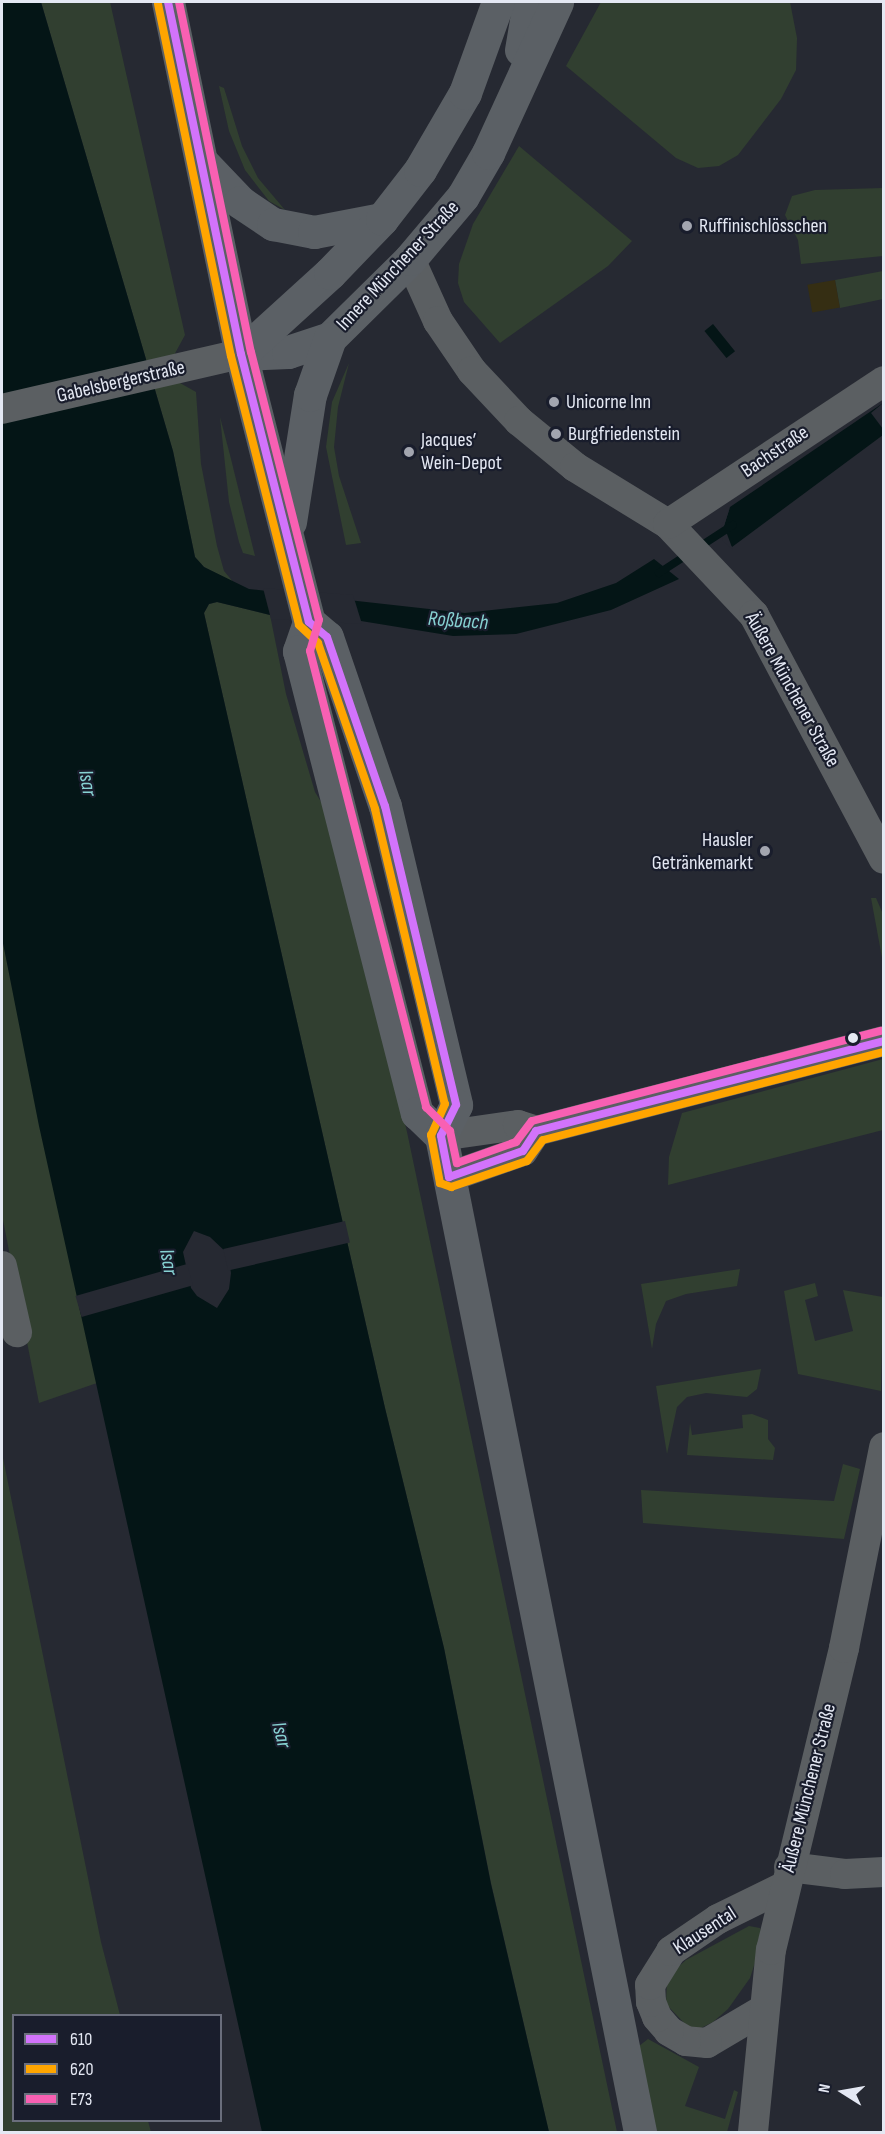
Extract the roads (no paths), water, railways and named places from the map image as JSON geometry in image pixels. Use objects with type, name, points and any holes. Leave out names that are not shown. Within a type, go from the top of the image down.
[{"type":"main road","points":[[168,2],[204,164],[241,354],[309,622],[299,651],[417,1113],[441,1136],[640,2133]]},
{"type":"main road","points":[[241,354],[330,273],[382,219],[420,170],[465,93],[498,2]]},
{"type":"main road","points":[[523,79],[520,37],[529,2]]},
{"type":"main road","name":"Innere Münchener Straße","points":[[241,354],[288,352],[330,338],[410,259],[463,196],[488,153],[557,2]]},
{"type":"main road","points":[[204,164],[240,202],[273,224],[314,232],[382,219]]},
{"type":"main road","points":[[290,543],[310,395],[330,338]]},
{"type":"main road","points":[[309,622],[327,637],[385,806],[456,1105],[441,1136]]},
{"type":"street","name":"Äußere Münchener Straße","points":[[410,259],[438,321],[472,371],[519,421],[575,467],[674,529],[754,615],[884,859]]},
{"type":"street","name":"Gabelsbergerstraße","points":[[2,409],[241,354]]},
{"type":"street","name":"Bachstraße","points":[[674,529],[884,381]]},
{"type":"street","points":[[441,1136],[518,1125],[536,1131],[884,1041]]},
{"type":"street","points":[[449,1177],[523,1151],[536,1131]]},
{"type":"street","points":[[2,1266],[17,1332]]},
{"type":"street","name":"Äußere Münchener Straße","points":[[753,2133],[763,2010],[787,1877],[844,1648],[884,1447]]},
{"type":"street","points":[[787,1877],[884,1872]]},
{"type":"street","name":"Klausental","points":[[763,2010],[707,2043],[686,2040],[669,2031],[657,2017],[651,2002],[650,1985],[671,1951],[787,1877]]},
{"type":"water","name":"Isar","points":[[2,2],[41,2],[173,451],[195,557],[204,567],[249,589],[465,613],[557,603],[616,583],[654,559],[679,579],[611,610],[516,634],[453,636],[361,621],[270,615],[217,602],[209,604],[204,613],[385,1408],[444,1648],[491,1884],[549,2132],[262,2132],[39,1126],[2,938]],"holes":[[[194,1231],[210,1237],[228,1254],[231,1273],[229,1289],[217,1308],[197,1296],[191,1288],[183,1252]]]},
{"type":"water","points":[[713,324],[735,351],[726,358],[704,331]]},
{"type":"water","points":[[883,403],[883,435],[732,547],[726,540],[724,526],[730,507]]},
{"type":"waterway","name":"Roßbach","points":[[659,573],[733,525]]},
{"type":"place","name":"Ruffinischlösschen","points":[[687,226]]},
{"type":"place","name":"Unicorne Inn","points":[[554,402]]},
{"type":"place","name":"Burgfriedenstein","points":[[556,434]]},
{"type":"place","name":"Jacques’ Wein-Depot","points":[[409,452]]},
{"type":"place","name":"Hausler Getränkemarkt","points":[[765,851]]}]
